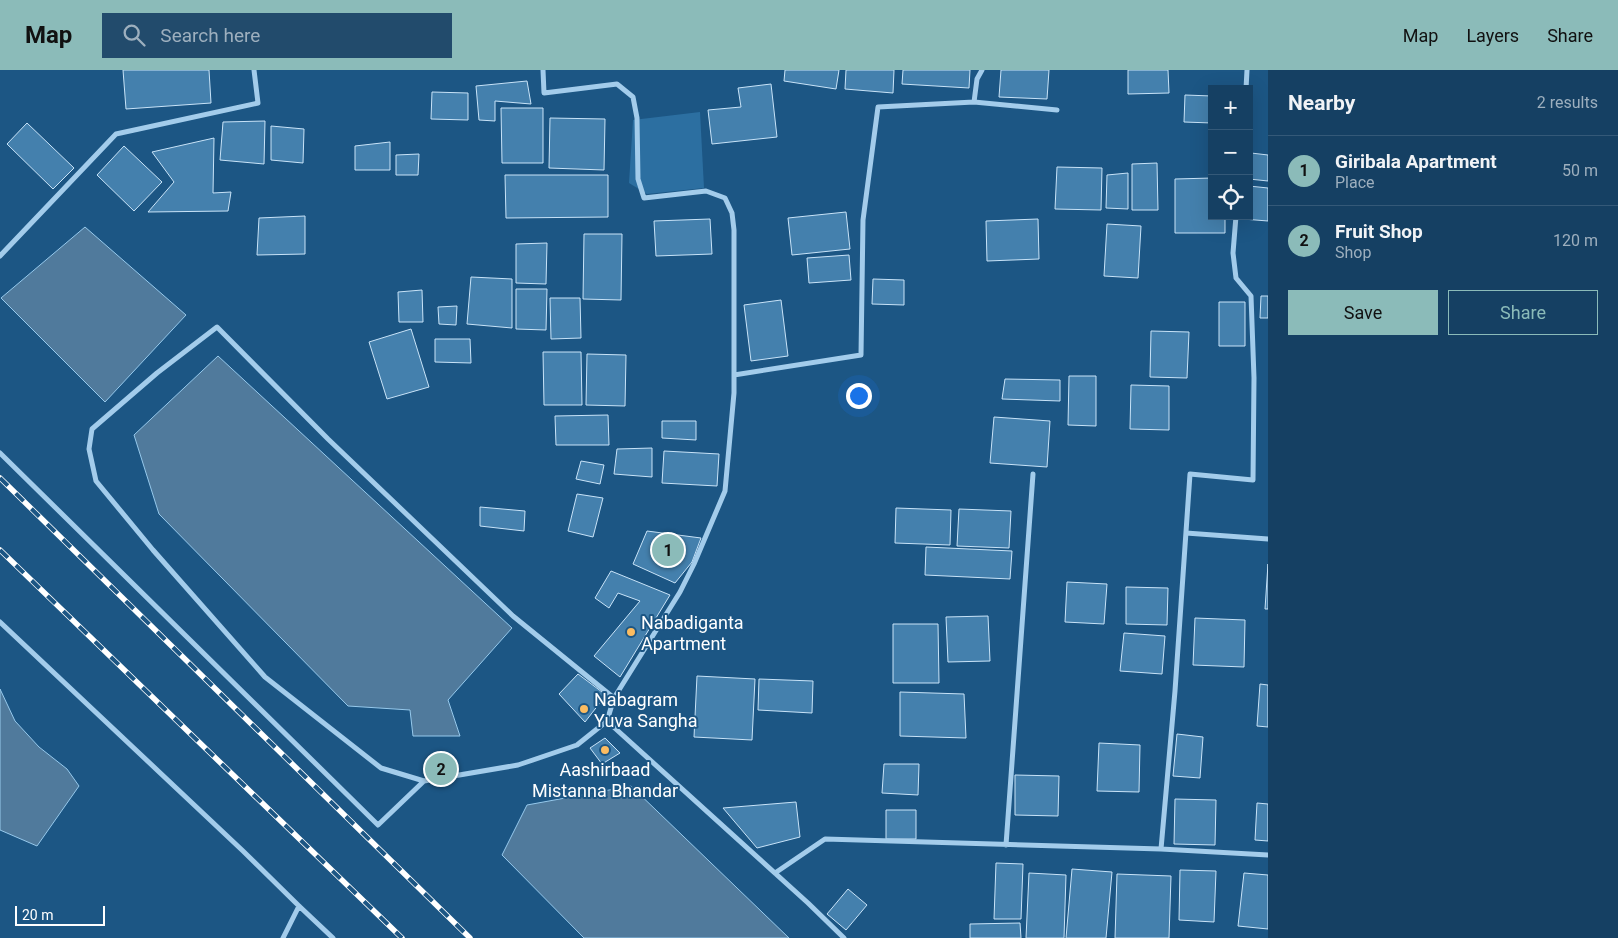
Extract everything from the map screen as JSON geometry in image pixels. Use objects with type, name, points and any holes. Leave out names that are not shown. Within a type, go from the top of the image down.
[{"type":"street","points":[[0,256],[116,134],[258,102],[254,70]]},
{"type":"street","points":[[543,70],[544,93],[617,84],[633,96],[637,118],[638,179],[644,198],[706,191],[726,198],[732,213],[734,230],[734,393],[726,491],[680,592],[614,698],[607,721],[577,745],[518,765],[424,781],[381,768],[265,678],[153,550],[96,481],[89,449],[92,429],[157,372],[218,327],[328,439],[513,616],[614,698]]},
{"type":"street","points":[[974,102],[977,79],[982,70]]},
{"type":"street","points":[[1246,85],[1247,70]]},
{"type":"street","points":[[734,374],[861,355],[862,220],[878,107],[974,102],[1058,110]]},
{"type":"street","points":[[1161,849],[1175,691],[1190,474],[1253,480],[1254,378],[1251,296],[1236,278],[1233,254],[1236,220]]},
{"type":"street","points":[[0,453],[378,825],[424,781]]},
{"type":"street","points":[[1006,845],[1033,474]]},
{"type":"street","points":[[1186,534],[1268,539]]},
{"type":"street","points":[[0,622],[333,938]]},
{"type":"street","points":[[607,721],[776,873],[844,938]]},
{"type":"street","points":[[776,873],[825,839],[1161,849],[1268,855]]},
{"type":"street","points":[[283,938],[298,906]]},
{"type":"shaded area","points":[[700,112],[704,188],[647,194],[629,183],[633,120]]},
{"type":"shaded area","points":[[85,227],[186,315],[105,402],[1,298]]},
{"type":"shaded area","points":[[218,356],[512,628],[448,700],[460,736],[413,736],[410,710],[348,706],[159,514],[134,435]]},
{"type":"shaded area","points":[[0,689],[15,721],[39,747],[67,769],[79,786],[37,846],[0,830]]},
{"type":"shaded area","points":[[631,786],[789,938],[584,938],[502,855],[527,805]]},
{"type":"building","points":[[123,70],[209,70],[211,103],[126,109]]},
{"type":"building","points":[[785,70],[839,70],[836,89],[784,81]]},
{"type":"building","points":[[846,70],[894,70],[893,93],[845,89]]},
{"type":"building","points":[[903,70],[970,70],[969,88],[902,84]]},
{"type":"building","points":[[1001,70],[1049,70],[1047,99],[999,97]]},
{"type":"building","points":[[1128,70],[1168,70],[1169,93],[1128,94]]},
{"type":"building","points":[[527,81],[531,104],[495,101],[495,121],[479,120],[476,86]]},
{"type":"building","points":[[771,84],[777,137],[712,144],[708,110],[741,107],[738,88]]},
{"type":"building","points":[[432,92],[468,93],[468,120],[431,119]]},
{"type":"building","points":[[1185,95],[1208,96],[1208,123],[1184,122]]},
{"type":"building","points":[[501,108],[543,108],[543,163],[502,163]]},
{"type":"building","points":[[550,118],[605,119],[604,170],[549,168]]},
{"type":"building","points":[[265,121],[264,164],[220,160],[223,122]]},
{"type":"building","points":[[27,123],[74,168],[53,189],[7,144]]},
{"type":"building","points":[[271,126],[304,129],[303,163],[271,160]]},
{"type":"building","points":[[214,138],[213,193],[231,192],[228,211],[148,212],[174,182],[152,152]]},
{"type":"building","points":[[390,142],[390,170],[355,170],[355,146]]},
{"type":"building","points":[[124,146],[162,182],[134,211],[97,175]]},
{"type":"building","points":[[1253,153],[1268,155],[1268,181],[1253,179]]},
{"type":"building","points":[[419,154],[418,175],[396,175],[396,155]]},
{"type":"building","points":[[1157,163],[1158,210],[1132,210],[1132,164]]},
{"type":"building","points":[[1057,167],[1102,168],[1101,210],[1055,209]]},
{"type":"building","points":[[1128,173],[1128,209],[1106,208],[1107,175]]},
{"type":"building","points":[[505,175],[608,175],[608,217],[506,218]]},
{"type":"building","points":[[1208,178],[1208,220],[1225,220],[1225,233],[1175,233],[1175,179]]},
{"type":"building","points":[[1253,186],[1268,188],[1268,221],[1253,220]]},
{"type":"building","points":[[846,212],[850,249],[792,255],[788,218]]},
{"type":"building","points":[[305,216],[305,254],[257,255],[259,218]]},
{"type":"building","points":[[710,219],[712,254],[656,256],[654,221]]},
{"type":"building","points":[[1038,219],[1039,259],[987,261],[986,221]]},
{"type":"building","points":[[1107,224],[1141,226],[1138,278],[1104,276]]},
{"type":"building","points":[[584,234],[622,234],[621,300],[583,299]]},
{"type":"building","points":[[547,243],[546,284],[516,283],[516,244]]},
{"type":"building","points":[[849,255],[851,280],[809,283],[807,258]]},
{"type":"building","points":[[471,277],[512,279],[512,328],[467,324]]},
{"type":"building","points":[[873,279],[904,280],[904,305],[872,304]]},
{"type":"building","points":[[516,289],[547,289],[546,330],[516,329]]},
{"type":"building","points":[[422,290],[423,322],[399,322],[398,292]]},
{"type":"building","points":[[1261,296],[1268,296],[1268,318],[1260,318]]},
{"type":"building","points":[[550,298],[580,298],[581,338],[551,339]]},
{"type":"building","points":[[781,300],[788,356],[751,361],[744,305]]},
{"type":"building","points":[[1219,302],[1245,302],[1245,346],[1219,346]]},
{"type":"building","points":[[457,306],[456,325],[439,324],[438,307]]},
{"type":"building","points":[[411,329],[429,387],[387,399],[369,342]]},
{"type":"building","points":[[1151,331],[1189,332],[1187,378],[1150,377]]},
{"type":"building","points":[[435,339],[470,339],[471,363],[435,362]]},
{"type":"building","points":[[543,352],[581,352],[582,405],[544,405]]},
{"type":"building","points":[[587,354],[626,355],[625,406],[586,405]]},
{"type":"building","points":[[1069,376],[1096,376],[1096,426],[1068,425]]},
{"type":"building","points":[[1005,379],[1060,380],[1060,401],[1002,399]]},
{"type":"building","points":[[1131,385],[1169,386],[1169,430],[1130,429]]},
{"type":"building","points":[[608,415],[609,445],[556,445],[555,416]]},
{"type":"building","points":[[994,417],[1050,421],[1047,467],[990,463]]},
{"type":"building","points":[[662,421],[696,421],[696,440],[662,438]]},
{"type":"building","points":[[652,448],[652,477],[614,474],[617,449]]},
{"type":"building","points":[[664,451],[719,454],[717,486],[662,483]]},
{"type":"building","points":[[581,461],[604,465],[600,484],[576,479]]},
{"type":"building","points":[[577,494],[603,498],[593,537],[568,531]]},
{"type":"building","points":[[480,507],[525,511],[524,531],[480,526]]},
{"type":"building","points":[[896,508],[951,510],[950,545],[895,543]]},
{"type":"building","points":[[959,509],[1011,511],[1009,548],[957,546]]},
{"type":"building","points":[[647,531],[701,538],[692,562],[675,583],[633,564]]},
{"type":"building","points":[[926,547],[1012,551],[1010,579],[925,575]]},
{"type":"building","points":[[1268,564],[1268,609],[1265,609]]},
{"type":"building","name":"Nabadiganta Apartment","points":[[611,571],[670,595],[620,677],[594,656],[640,601],[618,593],[609,608],[595,598]]},
{"type":"building","points":[[1067,582],[1107,584],[1104,624],[1065,622]]},
{"type":"building","points":[[1126,587],[1168,588],[1167,625],[1126,624]]},
{"type":"building","points":[[988,616],[990,661],[948,662],[946,617]]},
{"type":"building","points":[[1195,618],[1245,620],[1244,667],[1193,665]]},
{"type":"building","points":[[893,624],[938,624],[939,683],[893,683]]},
{"type":"building","points":[[1124,633],[1165,636],[1162,674],[1120,671]]},
{"type":"building","name":"Nabagram Yuva Sangha","points":[[578,674],[606,695],[585,722],[559,694]]},
{"type":"building","points":[[697,676],[755,679],[752,740],[694,737]]},
{"type":"building","points":[[759,679],[813,681],[812,713],[758,710]]},
{"type":"building","points":[[1260,684],[1268,685],[1268,727],[1257,726]]},
{"type":"building","points":[[900,692],[964,694],[966,738],[900,736]]},
{"type":"building","points":[[1177,734],[1203,737],[1200,778],[1173,776]]},
{"type":"building","name":"Aashirbaad Mistanna Bhandar","points":[[605,738],[620,753],[602,764],[590,748]]},
{"type":"building","points":[[1099,743],[1140,745],[1139,792],[1097,791]]},
{"type":"building","points":[[884,764],[919,764],[918,795],[882,793]]},
{"type":"building","points":[[1015,775],[1059,776],[1058,816],[1015,815]]},
{"type":"building","points":[[1175,799],[1216,800],[1215,845],[1174,844]]},
{"type":"building","points":[[796,802],[800,837],[757,848],[723,808]]},
{"type":"building","points":[[1257,803],[1268,804],[1268,841],[1255,840]]},
{"type":"building","points":[[886,810],[916,810],[916,839],[886,839]]},
{"type":"building","points":[[996,863],[1023,864],[1021,919],[994,919]]},
{"type":"building","points":[[1072,869],[1112,872],[1106,938],[1066,938]]},
{"type":"building","points":[[1180,870],[1216,871],[1214,922],[1179,920]]},
{"type":"building","points":[[1029,873],[1066,875],[1064,938],[1026,938]]},
{"type":"building","points":[[1244,873],[1268,875],[1268,929],[1238,926]]},
{"type":"building","points":[[1117,874],[1171,876],[1169,938],[1115,938]]},
{"type":"building","points":[[848,889],[867,905],[846,930],[827,914]]},
{"type":"building","points":[[1020,923],[1021,938],[970,938],[970,924]]},
{"type":"railway","points":[[0,478],[470,938]]},
{"type":"railway","points":[[0,550],[402,938]]},
{"type":"place","name":"Giribala Apartment","points":[[668,550]]},
{"type":"place","name":"Nabadiganta Apartment","points":[[631,632]]},
{"type":"place","name":"Nabagram Yuva Sangha","points":[[584,709]]},
{"type":"place","name":"Aashirbaad Mistanna Bhandar","points":[[605,750]]},
{"type":"place","name":"Fruit Shop","points":[[441,769]]}]
